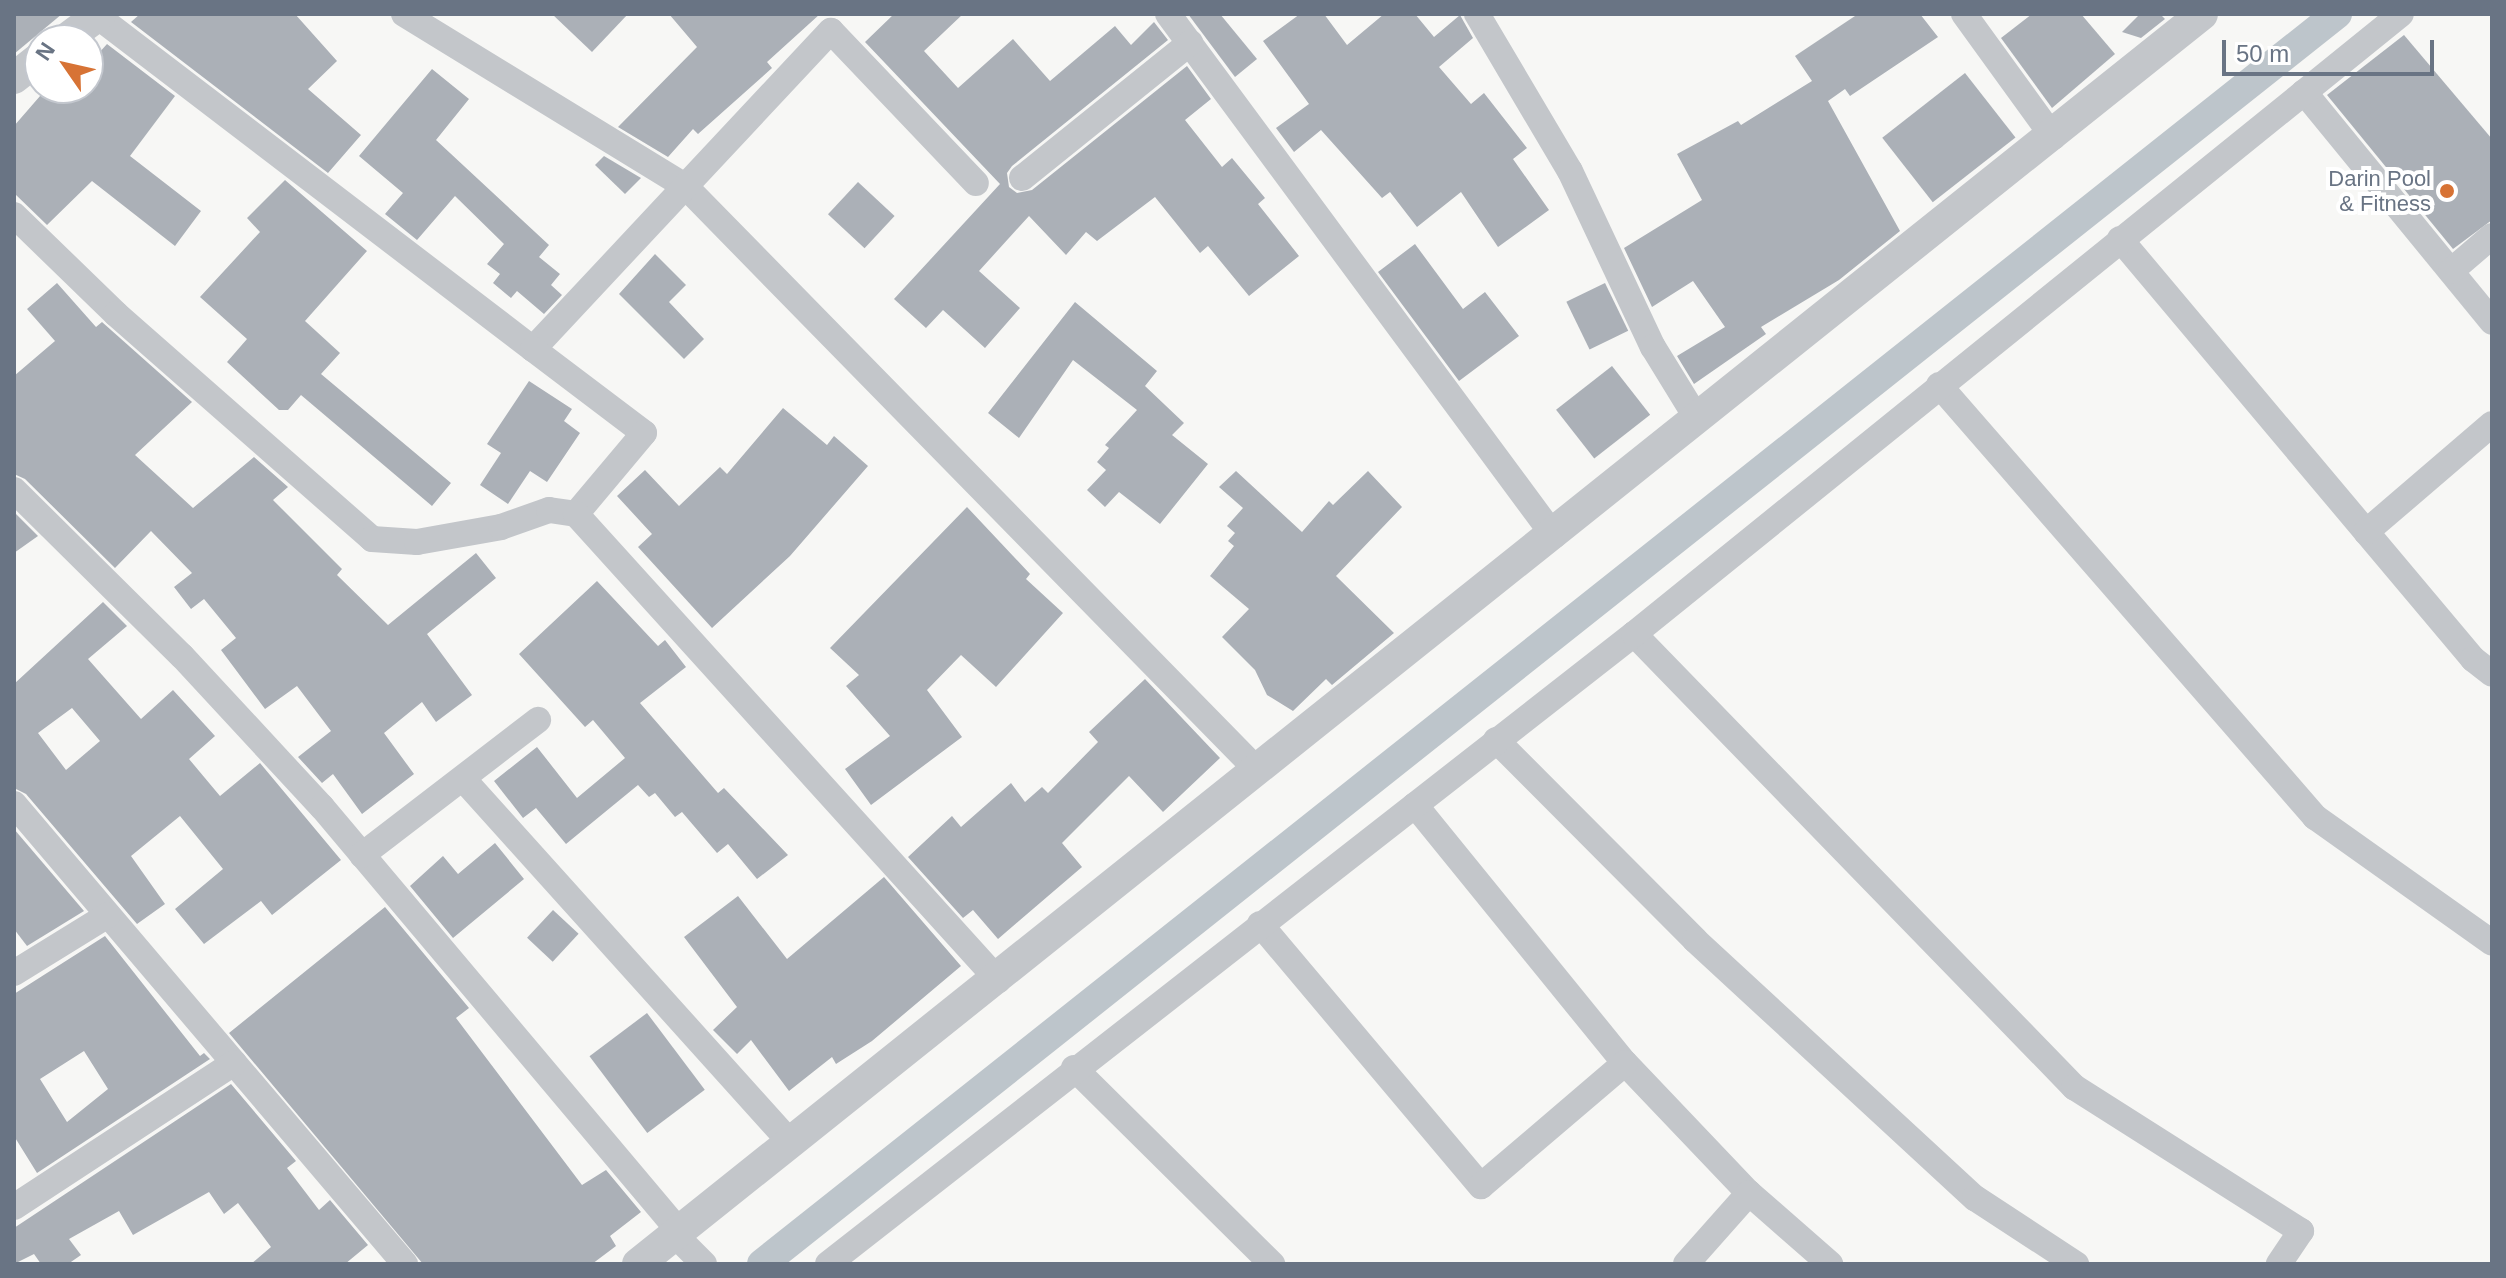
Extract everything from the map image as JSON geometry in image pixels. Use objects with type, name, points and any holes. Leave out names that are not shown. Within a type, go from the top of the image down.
[{"type":"street","points":[[404,14],[686,187],[1258,771]]},
{"type":"street","points":[[1168,14],[1554,536]]},
{"type":"street","points":[[1477,14],[1570,171],[1653,347],[1696,417]]},
{"type":"street","points":[[1964,14],[2053,137]]},
{"type":"street","points":[[638,1264],[1554,536],[1696,417],[2053,137],[2202,14]]},
{"type":"street","points":[[828,1264],[1074,1068],[1634,634],[2401,14]]},
{"type":"street","points":[[98,15],[644,433],[576,514]]},
{"type":"street","points":[[533,349],[831,31],[976,183]]},
{"type":"street","points":[[1022,178],[1190,43]]},
{"type":"street","points":[[2304,92],[2492,322]]},
{"type":"street","points":[[14,215],[116,314],[372,539],[417,542],[501,527],[549,510],[576,514],[998,980]]},
{"type":"street","points":[[2451,271],[2492,236]]},
{"type":"street","points":[[2120,239],[2473,659],[2492,674]]},
{"type":"street","points":[[1939,385],[2315,817],[2492,943]]},
{"type":"street","points":[[2366,532],[2492,424]]},
{"type":"street","points":[[14,490],[182,656],[362,855],[704,1264]]},
{"type":"street","points":[[1634,634],[2074,1087],[2301,1231],[2279,1264]]},
{"type":"street","points":[[362,855],[465,781],[538,720]]},
{"type":"street","points":[[1496,740],[1695,940],[1975,1198],[2076,1264]]},
{"type":"street","points":[[465,781],[791,1143]]},
{"type":"street","points":[[14,804],[405,1264]]},
{"type":"street","points":[[1415,805],[1625,1063],[1749,1193],[1830,1264]]},
{"type":"street","points":[[14,973],[108,915]]},
{"type":"street","points":[[1260,924],[1481,1186],[1625,1063]]},
{"type":"street","points":[[14,1207],[234,1063]]},
{"type":"street","points":[[1074,1068],[1272,1264]]},
{"type":"street","points":[[1686,1264],[1749,1193]]},
{"type":"building","points":[[14,14],[62,14],[50,24],[24,24],[24,46],[14,54]]},
{"type":"building","points":[[140,14],[295,14],[337,61],[308,89],[361,135],[328,173],[131,22]]},
{"type":"building","points":[[552,14],[628,14],[592,52]]},
{"type":"building","points":[[669,14],[820,14],[767,62],[772,68],[698,134],[693,129],[668,157],[618,127],[697,47]]},
{"type":"building","points":[[894,14],[963,14],[924,51],[958,88],[1013,39],[1050,81],[1115,26],[1131,45],[1154,22],[1168,40],[1012,166],[1007,173],[1009,187],[1017,193],[1032,190],[1187,66],[1211,99],[1185,120],[1222,167],[1232,158],[1265,198],[1258,204],[1299,256],[1249,296],[1208,246],[1200,253],[1155,197],[1097,241],[1086,232],[1066,255],[1029,216],[979,271],[1020,308],[985,348],[943,310],[926,328],[894,299],[1000,184],[865,42]]},
{"type":"building","points":[[1188,14],[1220,14],[1257,59],[1235,77]]},
{"type":"building","points":[[1300,14],[1324,14],[1347,45],[1384,14],[1415,14],[1434,37],[1460,15],[1473,38],[1439,67],[1471,104],[1484,93],[1527,148],[1513,159],[1549,210],[1498,247],[1461,192],[1417,227],[1390,192],[1382,198],[1321,130],[1294,152],[1276,128],[1309,104],[1263,41]]},
{"type":"building","points":[[1858,14],[1920,14],[1938,37],[1850,96],[1845,89],[1828,101],[1900,231],[1839,280],[1761,327],[1766,334],[1694,384],[1677,356],[1725,327],[1693,281],[1652,307],[1624,248],[1702,200],[1677,154],[1738,121],[1741,125],[1812,81],[1795,56]]},
{"type":"building","points":[[2032,14],[2081,14],[2115,54],[2052,108],[2001,38]]},
{"type":"building","points":[[2140,14],[2160,14],[2165,19],[2141,38],[2122,32]]},
{"type":"building","name":"Darin Pool & Fitness","points":[[2404,35],[2492,139],[2492,220],[2453,249],[2327,95]]},
{"type":"building","points":[[107,44],[175,96],[130,156],[201,211],[175,246],[92,181],[47,225],[14,193],[14,126],[33,104],[104,104],[104,47]]},
{"type":"building","points":[[432,69],[469,99],[436,140],[549,245],[539,257],[560,274],[551,285],[562,295],[544,314],[517,291],[511,298],[493,283],[500,274],[487,264],[504,244],[455,196],[417,240],[385,214],[403,193],[359,156]]},
{"type":"building","points":[[1965,73],[2015,138],[1933,202],[1882,138]]},
{"type":"building","points":[[604,156],[641,178],[625,194],[595,165]]},
{"type":"building","points":[[285,180],[367,251],[305,321],[340,353],[321,374],[451,483],[432,506],[301,395],[288,410],[279,410],[227,362],[247,339],[200,297],[260,232],[247,218]]},
{"type":"building","points":[[858,182],[895,216],[865,248],[828,214]]},
{"type":"building","points":[[1415,244],[1463,309],[1485,292],[1519,336],[1459,381],[1378,272]]},
{"type":"building","points":[[655,254],[686,285],[669,302],[704,339],[684,359],[619,294]]},
{"type":"building","points":[[57,283],[96,327],[102,322],[192,402],[135,455],[193,508],[254,457],[288,487],[273,500],[342,569],[337,575],[388,625],[476,553],[496,578],[427,634],[472,695],[436,722],[422,702],[384,733],[414,774],[362,814],[333,774],[322,783],[298,757],[331,731],[297,686],[265,709],[221,650],[236,638],[204,599],[191,609],[174,587],[192,573],[151,531],[115,568],[25,479],[14,474],[14,376],[55,341],[27,309]]},
{"type":"building","points":[[1605,283],[1628,331],[1590,349],[1566,302]]},
{"type":"building","points":[[1075,302],[1157,371],[1145,386],[1184,423],[1172,435],[1208,464],[1160,524],[1119,492],[1105,507],[1087,490],[1106,470],[1097,462],[1109,448],[1105,445],[1137,410],[1073,360],[1019,438],[988,413]]},
{"type":"building","points":[[1612,366],[1650,415],[1594,459],[1556,410]]},
{"type":"building","points":[[529,381],[572,409],[564,421],[580,433],[547,482],[530,471],[508,504],[480,485],[501,453],[487,444]]},
{"type":"building","points":[[783,408],[827,445],[834,436],[868,466],[790,556],[712,628],[638,547],[652,534],[617,496],[645,470],[679,506],[720,467],[727,474]]},
{"type":"building","points":[[1236,471],[1302,532],[1329,501],[1333,505],[1368,471],[1402,507],[1336,576],[1394,633],[1332,685],[1326,679],[1293,711],[1267,695],[1255,670],[1222,637],[1249,609],[1210,576],[1234,546],[1228,541],[1235,533],[1227,526],[1243,508],[1219,487]]},
{"type":"building","points":[[967,507],[1030,574],[1026,579],[1063,613],[996,687],[961,655],[927,690],[962,737],[871,805],[845,769],[890,736],[846,686],[859,675],[830,648]]},
{"type":"building","points":[[14,512],[38,536],[14,553]]},
{"type":"building","points":[[597,581],[658,646],[665,640],[686,667],[640,703],[718,793],[724,788],[788,855],[757,879],[728,844],[717,853],[682,812],[675,817],[655,793],[649,797],[638,785],[566,844],[536,808],[523,818],[494,781],[537,747],[577,798],[625,758],[593,720],[585,727],[519,654]]},
{"type":"building","points":[[103,602],[127,626],[88,659],[141,719],[173,690],[215,736],[189,759],[220,796],[260,763],[341,860],[272,915],[261,901],[204,944],[175,909],[223,869],[180,816],[131,856],[165,904],[137,924],[26,794],[14,788],[14,684]],"holes":[[[72,708],[100,741],[66,770],[38,733]]]},
{"type":"building","points":[[1145,679],[1220,758],[1163,812],[1129,776],[1062,843],[1082,867],[998,939],[973,910],[963,918],[908,857],[952,816],[961,827],[1011,783],[1025,802],[1042,787],[1048,793],[1098,742],[1089,732]]},
{"type":"building","points":[[14,829],[84,911],[27,946],[14,929]]},
{"type":"building","points":[[495,843],[524,879],[453,938],[410,886],[443,856],[458,874]]},
{"type":"building","points":[[884,877],[961,966],[872,1041],[836,1064],[832,1057],[789,1091],[751,1040],[737,1054],[713,1030],[737,1007],[684,937],[738,896],[787,959]]},
{"type":"building","points":[[385,907],[469,1008],[456,1018],[582,1185],[606,1170],[641,1212],[610,1236],[616,1246],[592,1264],[423,1264],[229,1033]]},
{"type":"building","points":[[553,910],[579,934],[553,962],[527,938]]},
{"type":"building","points":[[105,936],[200,1056],[204,1053],[210,1059],[37,1173],[14,1136],[14,994]],"holes":[[[84,1051],[108,1089],[67,1122],[40,1079]]]},
{"type":"building","points":[[647,1013],[705,1090],[647,1133],[589,1056]]},
{"type":"building","points":[[231,1084],[296,1161],[287,1168],[319,1210],[330,1200],[368,1245],[345,1264],[251,1264],[271,1247],[238,1203],[224,1214],[209,1192],[133,1235],[119,1211],[69,1239],[81,1255],[68,1264],[41,1264],[34,1254],[14,1264],[14,1228]]},
{"type":"waterway","points":[[762,1264],[2337,14]]},
{"type":"place","name":"Darin Pool & Fitness","points":[[2447,191]]}]
